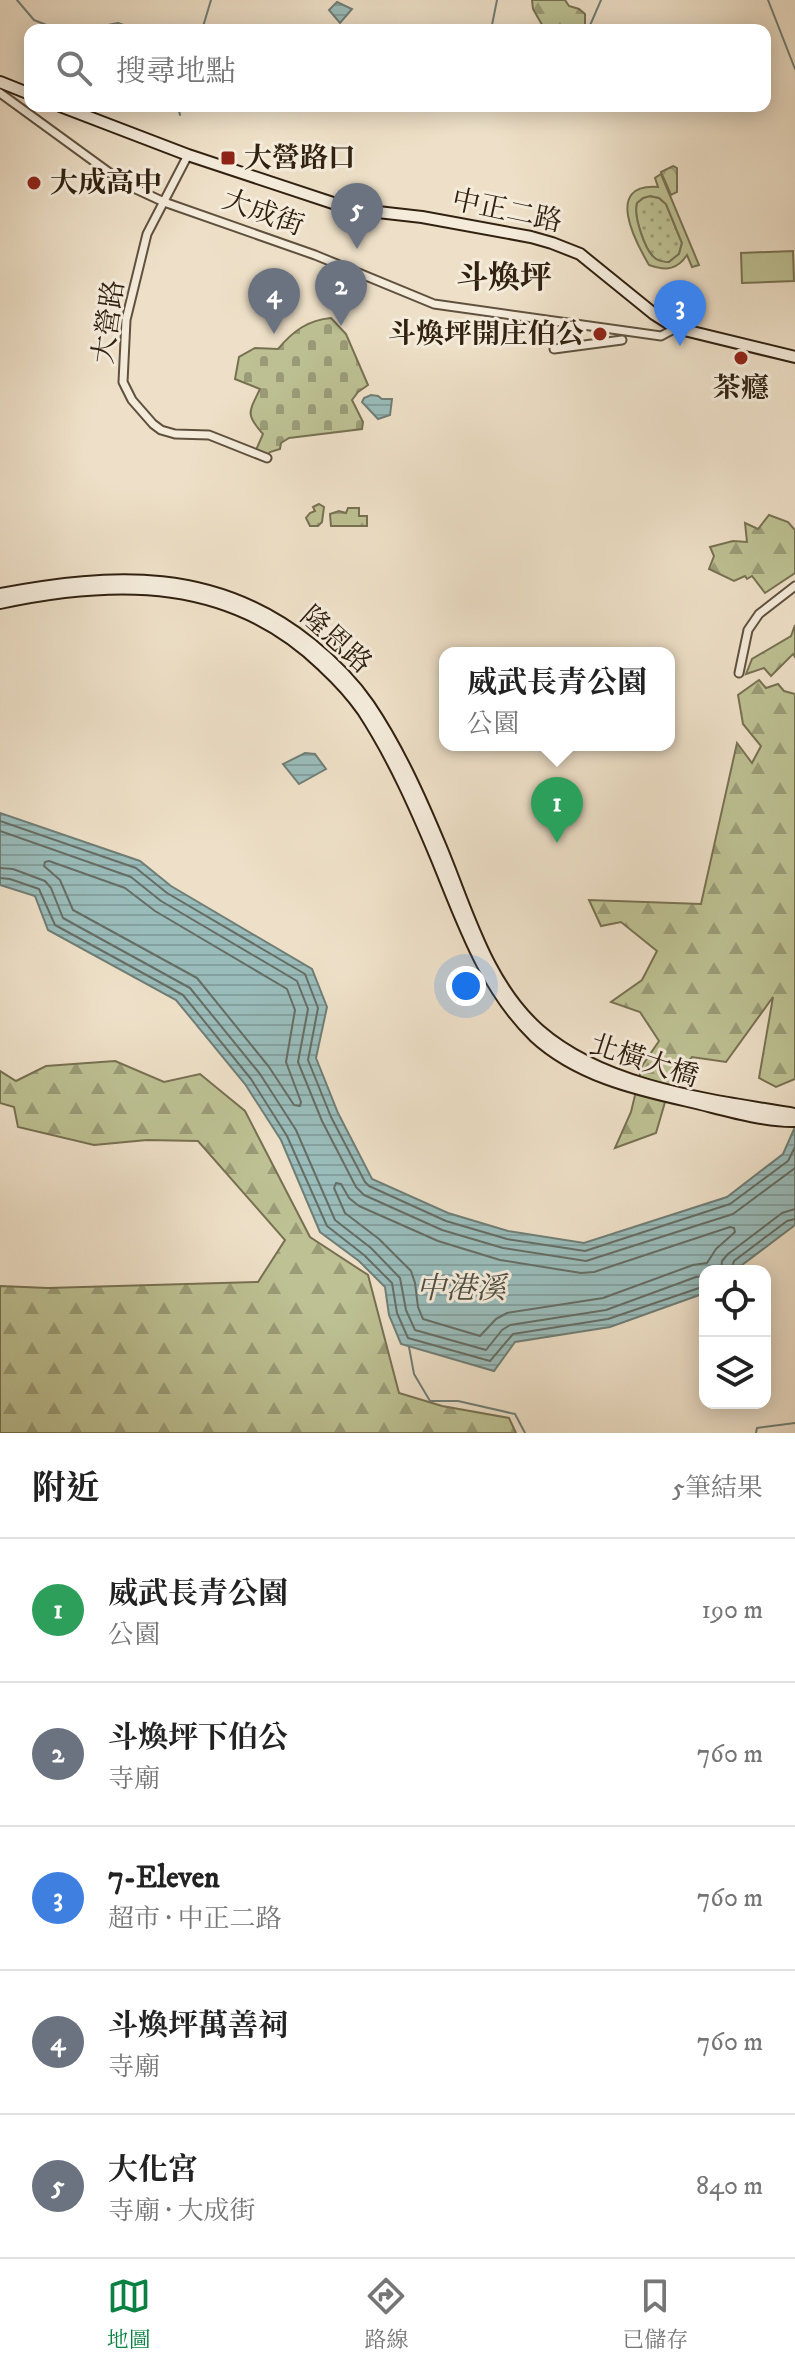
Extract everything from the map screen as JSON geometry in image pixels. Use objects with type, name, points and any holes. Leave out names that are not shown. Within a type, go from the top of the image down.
[{"type":"main road","points":[[0,82],[24,92]]},
{"type":"main road","name":"中正二路","points":[[76,112],[188,155],[351,209],[422,217],[531,237],[572,250],[676,328],[795,357]]},
{"type":"main road","name":"隆恩路","points":[[0,594],[79,582],[131,579],[166,581],[231,597],[262,610],[293,630],[339,669],[368,703],[482,956]]},
{"type":"main road","name":"隆恩路","points":[[0,603],[52,593],[130,588],[165,590],[228,605],[259,618],[311,654],[361,708],[388,745]]},
{"type":"main road","name":"北橫大橋","points":[[482,956],[517,1006],[539,1030],[572,1055],[629,1080],[795,1114]]},
{"type":"main road","name":"北橫大橋","points":[[482,956],[489,979],[511,1011],[536,1038],[570,1062],[603,1079],[657,1094],[740,1113],[795,1121]]},
{"type":"street","name":"大成街","points":[[0,93],[24,110]]},
{"type":"street","name":"大成街","points":[[26,112],[125,184],[164,202],[315,255],[434,304],[661,336],[676,328]]},
{"type":"street","name":"大營路","points":[[188,155],[147,234],[126,320],[123,382],[132,400],[161,430],[175,434],[209,435],[267,458]]},
{"type":"street","points":[[554,349],[622,340]]},
{"type":"street","points":[[739,673],[748,630],[759,614],[795,586]]},
{"type":"green space","points":[[532,0],[565,0],[569,6],[585,14],[585,24],[542,24],[533,9]]},
{"type":"green space","points":[[673,166],[677,168],[677,192],[671,195],[661,172]]},
{"type":"green space","points":[[661,174],[699,265],[692,267],[687,255],[671,268],[661,268],[649,265],[643,255],[631,229],[628,204],[632,194],[642,188],[658,187],[655,178]],"holes":[[[650,196],[666,204],[682,243],[679,254],[669,262],[659,261],[652,255],[638,224],[637,203]]]},
{"type":"green space","points":[[649,196],[659,198],[666,204],[682,243],[679,254],[669,262],[659,261],[652,255],[641,233],[637,203]]},
{"type":"green space","points":[[793,251],[794,281],[742,283],[741,253]]},
{"type":"green space","points":[[331,318],[346,334],[368,385],[352,400],[363,422],[362,429],[289,438],[281,443],[280,449],[267,456],[256,450],[263,434],[251,417],[260,389],[235,379],[239,357],[255,348],[278,349],[302,328]]},
{"type":"green space","points":[[319,504],[324,507],[322,522],[318,526],[310,526],[306,518]]},
{"type":"green space","points":[[348,508],[359,508],[359,516],[367,516],[367,526],[331,526],[330,514],[339,511],[346,513]]},
{"type":"green space","points":[[769,515],[788,522],[795,530],[795,573],[765,593],[752,576],[734,581],[709,569],[714,556],[710,547],[733,541],[747,542],[745,523],[758,529]]},
{"type":"green space","points":[[795,625],[795,657],[793,654],[771,676],[764,668],[746,674],[752,659],[791,636]]},
{"type":"green space","points":[[759,680],[766,688],[778,684],[784,691],[795,694],[795,1079],[776,1087],[759,1078],[773,997],[726,1062],[692,1057],[670,1085],[656,1133],[615,1148],[631,1112],[642,1066],[659,1041],[640,1012],[611,1002],[642,980],[657,951],[621,922],[601,926],[589,900],[701,904],[737,743],[752,763],[761,746],[743,724],[738,695]]},
{"type":"green space","points":[[115,1061],[164,1082],[200,1074],[245,1111],[310,1237],[368,1275],[399,1393],[442,1406],[509,1418],[516,1433],[0,1433],[0,1286],[48,1288],[258,1282],[285,1240],[198,1141],[147,1140],[94,1145],[18,1127],[14,1107],[0,1103],[0,1071],[16,1081],[46,1066]]},
{"type":"water","points":[[337,2],[352,9],[340,23],[329,10]]},
{"type":"water","points":[[371,395],[392,399],[390,415],[378,419],[362,402]]},
{"type":"water","points":[[305,753],[315,754],[326,769],[299,784],[283,764]]},
{"type":"water","name":"中港溪","points":[[0,813],[140,861],[171,886],[312,969],[327,1007],[316,1058],[338,1113],[372,1179],[448,1213],[508,1231],[584,1243],[727,1197],[783,1154],[795,1127],[795,1225],[742,1265],[699,1265],[699,1295],[610,1327],[515,1342],[494,1371],[401,1344],[389,1315],[385,1287],[359,1261],[320,1232],[281,1140],[245,1084],[176,1000],[48,930],[35,896],[0,885]]},
{"type":"waterway","points":[[17,0],[34,20],[44,24]]},
{"type":"waterway","points":[[204,24],[211,0]]},
{"type":"waterway","points":[[492,24],[497,0]]},
{"type":"waterway","points":[[591,24],[601,0]]},
{"type":"waterway","points":[[768,0],[795,69]]},
{"type":"waterway","points":[[113,24],[121,24]]},
{"type":"waterway","points":[[409,1347],[414,1374],[430,1401],[458,1401],[515,1414],[525,1433]]},
{"type":"waterway","points":[[756,1433],[757,1428],[795,1423]]},
{"type":"place","name":"大營路口","points":[[228,158]]},
{"type":"place","name":"大成高中","points":[[34,183]]},
{"type":"place","name":"大化宮","points":[[357,249]]},
{"type":"place","name":"斗煥坪下伯公","points":[[341,326]]},
{"type":"place","name":"斗煥坪萬善祠","points":[[274,334]]},
{"type":"place","name":"斗煥坪開庄伯公","points":[[600,334]]},
{"type":"place","name":"7-Eleven","points":[[680,346]]},
{"type":"place","name":"茶癮","points":[[741,358]]},
{"type":"place","name":"威武長青公園","points":[[557,843]]},
{"type":"district","name":"斗煥坪","points":[[504,279]]}]
